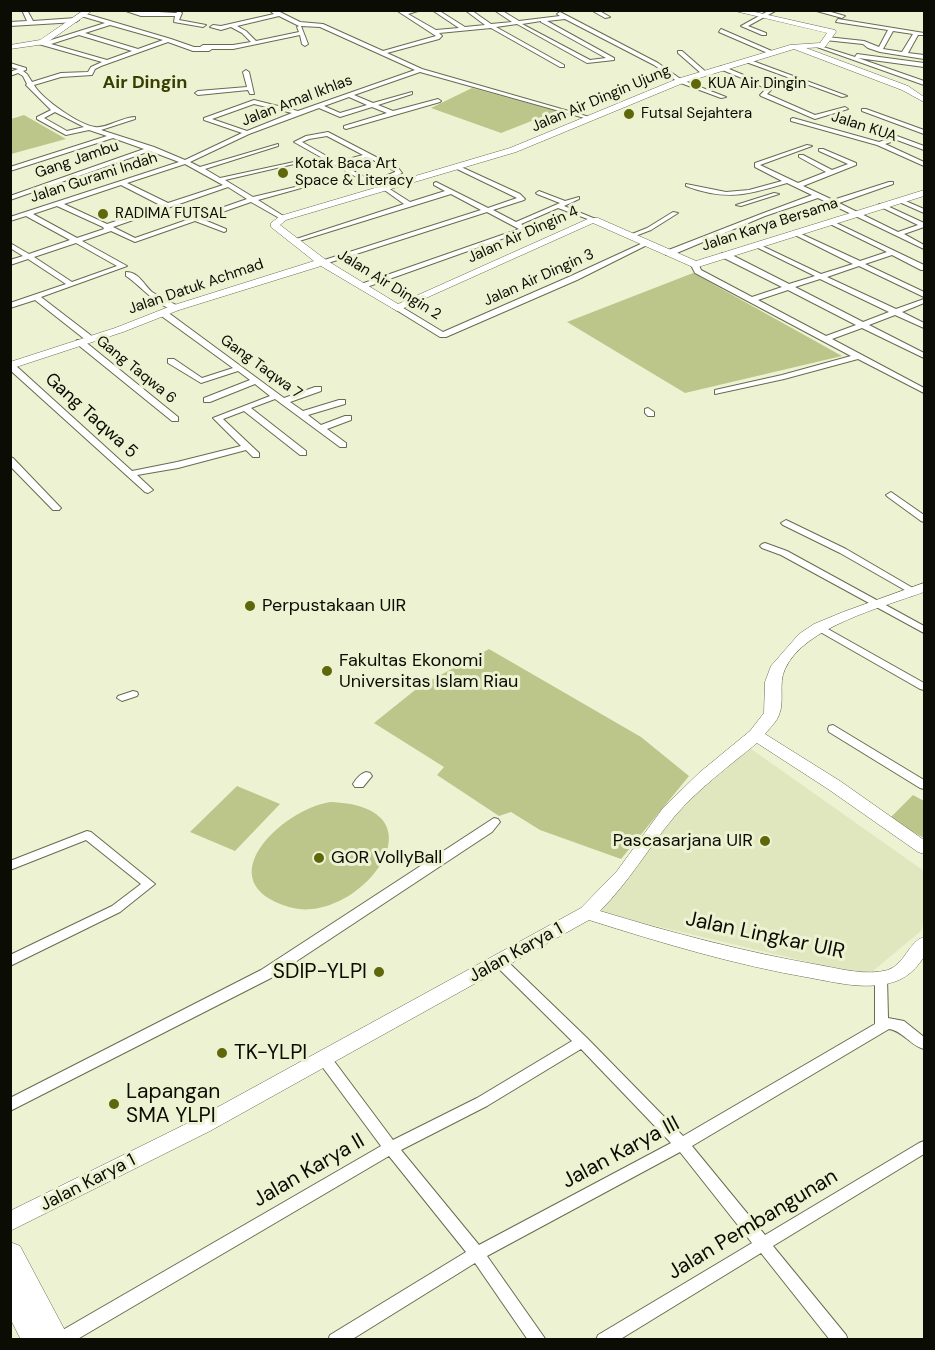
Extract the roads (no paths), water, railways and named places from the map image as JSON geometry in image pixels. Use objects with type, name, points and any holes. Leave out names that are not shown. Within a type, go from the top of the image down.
[{"type":"highway","points":[[10,1255],[44,1339]]},
{"type":"highway","points":[[10,1288],[44,1339]]},
{"type":"street","points":[[24,10],[30,23]]},
{"type":"street","points":[[125,10],[141,14],[179,13],[176,21],[203,25]]},
{"type":"street","points":[[271,10],[299,24],[321,25],[420,70],[590,118]]},
{"type":"street","points":[[401,12],[419,10]]},
{"type":"street","points":[[434,10],[463,28]]},
{"type":"street","points":[[467,10],[562,66]]},
{"type":"street","points":[[496,10],[589,62],[612,59],[536,14]]},
{"type":"street","points":[[593,10],[607,17]]},
{"type":"street","points":[[734,10],[867,44],[870,47],[924,57]]},
{"type":"street","points":[[764,34],[744,26],[775,10]]},
{"type":"street","points":[[814,10],[891,29],[924,34]]},
{"type":"street","points":[[381,53],[439,36],[401,12]]},
{"type":"street","points":[[213,27],[280,14]]},
{"type":"street","points":[[435,32],[544,20],[566,14],[598,34],[656,64],[680,81],[723,98]]},
{"type":"street","points":[[42,44],[83,15]]},
{"type":"street","points":[[10,24],[83,15],[171,41],[209,49],[255,43],[300,33]]},
{"type":"street","points":[[819,46],[824,45],[841,16]]},
{"type":"street","points":[[10,47],[42,44],[111,23]]},
{"type":"street","points":[[299,24],[305,44]]},
{"type":"street","points":[[231,25],[244,32],[255,43]]},
{"type":"street","points":[[880,49],[891,29]]},
{"type":"street","points":[[721,31],[772,53]]},
{"type":"street","points":[[79,33],[137,51]]},
{"type":"street","points":[[904,54],[916,33]]},
{"type":"street","points":[[531,47],[598,34]]},
{"type":"street","points":[[29,85],[61,75],[90,74],[93,68],[106,62],[171,41]]},
{"type":"street","points":[[42,44],[106,62]]},
{"type":"street","points":[[793,46],[905,88],[924,100]]},
{"type":"street","name":"Jalan Air Dingin Ujung","points":[[283,218],[393,182],[459,168],[527,145],[704,73],[793,46],[819,46]]},
{"type":"street","points":[[819,46],[924,83]]},
{"type":"street","points":[[680,52],[704,73]]},
{"type":"street","points":[[839,53],[924,65]]},
{"type":"street","points":[[907,62],[914,55]]},
{"type":"street","points":[[748,61],[844,96]]},
{"type":"street","points":[[895,61],[924,72]]},
{"type":"street","points":[[10,65],[24,69],[10,74]]},
{"type":"street","points":[[853,70],[873,66]]},
{"type":"street","points":[[722,68],[767,88],[763,94],[815,117],[845,109]]},
{"type":"street","name":"Jalan Amal Ikhlas","points":[[185,162],[247,133],[318,105],[420,70]]},
{"type":"street","points":[[18,71],[25,75],[29,85],[56,110],[91,129],[153,148],[185,162],[283,218],[274,225],[322,262],[522,199],[518,195],[459,168]]},
{"type":"street","points":[[246,72],[254,102]]},
{"type":"street","points":[[222,90],[223,82]]},
{"type":"street","points":[[198,93],[250,88]]},
{"type":"street","points":[[318,105],[340,115],[410,93]]},
{"type":"street","points":[[349,95],[393,113]]},
{"type":"street","points":[[346,127],[438,101]]},
{"type":"street","points":[[247,133],[206,118],[254,102],[298,113]]},
{"type":"street","points":[[56,110],[39,118],[66,133],[133,118]]},
{"type":"street","points":[[864,110],[924,132]]},
{"type":"street","name":"Jalan KUA","points":[[793,120],[879,144],[924,164]]},
{"type":"street","points":[[328,134],[399,172],[393,182],[369,182],[297,142],[314,135],[328,134]]},
{"type":"street","points":[[10,169],[114,136]]},
{"type":"street","points":[[879,144],[897,138],[924,148]]},
{"type":"street","points":[[198,169],[276,145]]},
{"type":"street","points":[[809,146],[757,164],[854,215]]},
{"type":"street","name":"Gang Jambu","points":[[10,198],[153,148]]},
{"type":"street","points":[[797,186],[854,164],[821,150]]},
{"type":"street","points":[[813,161],[834,154]]},
{"type":"street","points":[[336,164],[368,155]]},
{"type":"street","points":[[801,156],[832,173]]},
{"type":"street","name":"Jalan Gurami Indah","points":[[11,218],[185,162]]},
{"type":"street","points":[[218,180],[292,163]]},
{"type":"street","points":[[687,185],[719,195],[744,194],[787,181]]},
{"type":"street","points":[[393,182],[410,205]]},
{"type":"street","points":[[122,183],[168,206]]},
{"type":"street","points":[[832,203],[891,183]]},
{"type":"street","points":[[57,203],[129,240],[138,240],[252,199],[310,184]]},
{"type":"street","points":[[364,286],[525,230],[436,184]]},
{"type":"street","points":[[10,263],[228,185]]},
{"type":"street","points":[[764,188],[796,203]]},
{"type":"street","points":[[294,241],[450,192]]},
{"type":"street","points":[[539,193],[595,220]]},
{"type":"street","name":"Jalan Karya Bersama","points":[[695,265],[924,193]]},
{"type":"street","points":[[739,206],[776,194]]},
{"type":"street","points":[[669,253],[818,196]]},
{"type":"street","points":[[519,223],[577,198]]},
{"type":"street","points":[[900,200],[924,211]]},
{"type":"street","points":[[881,205],[924,225],[898,234]]},
{"type":"street","points":[[10,306],[123,266],[26,213]]},
{"type":"street","points":[[630,236],[649,229],[675,213]]},
{"type":"street","name":"Jalan Karya Bersama","points":[[854,215],[923,246]]},
{"type":"street","points":[[196,219],[224,231]]},
{"type":"street","name":"Jalan Air Dingin 4","points":[[397,308],[595,220],[695,265]]},
{"type":"street","points":[[830,222],[924,268]]},
{"type":"street","points":[[795,233],[924,295]]},
{"type":"street","name":"Jalan Air Dingin 3","points":[[440,335],[574,278],[647,243]]},
{"type":"street","points":[[10,245],[71,284]]},
{"type":"street","points":[[756,245],[924,326]]},
{"type":"street","points":[[913,248],[923,246]]},
{"type":"street","points":[[752,299],[904,251]]},
{"type":"street","points":[[725,255],[924,356]]},
{"type":"street","name":"Jalan Air Dingin 2","points":[[322,262],[440,335]]},
{"type":"street","name":"Jalan Datuk Achmad","points":[[11,366],[175,308],[322,262]]},
{"type":"street","points":[[695,265],[698,271],[923,389]]},
{"type":"street","points":[[129,274],[143,284],[148,292],[175,308]]},
{"type":"street","points":[[10,294],[23,301]]},
{"type":"street","name":"Gang Taqwa 6","points":[[36,297],[175,419]]},
{"type":"street","points":[[826,339],[924,301]]},
{"type":"street","name":"Gang Taqwa 7","points":[[163,313],[343,445]]},
{"type":"street","points":[[720,395],[776,382],[784,377],[859,356]]},
{"type":"street","points":[[171,361],[201,381],[237,369]]},
{"type":"street","name":"Gang Taqwa 5","points":[[11,366],[148,490]]},
{"type":"street","points":[[207,400],[255,381]]},
{"type":"street","points":[[256,455],[217,420],[246,408],[318,389]]},
{"type":"street","points":[[303,414],[342,402]]},
{"type":"street","points":[[246,408],[303,453]]},
{"type":"street","points":[[321,428],[348,418]]},
{"type":"street","points":[[131,474],[248,447]]},
{"type":"street","points":[[10,460],[56,508]]},
{"type":"street","points":[[891,495],[924,519]]},
{"type":"street","points":[[786,523],[919,589]]},
{"type":"street","points":[[765,546],[784,553],[924,630]]},
{"type":"street","name":"Jalan Karya 1","points":[[10,1222],[203,1125],[587,913],[623,875],[669,812],[706,776],[756,735],[772,714],[772,681],[778,666],[804,637],[819,627],[919,589]]},
{"type":"street","points":[[819,627],[924,687]]},
{"type":"street","points":[[833,729],[924,785]]},
{"type":"street","points":[[756,735],[834,785],[924,848]]},
{"type":"street","points":[[10,1106],[266,974],[488,829],[494,822]]},
{"type":"street","points":[[10,866],[87,835],[149,884],[116,909],[10,961]]},
{"type":"street","name":"Jalan Lingkar UIR","points":[[587,913],[681,942],[772,965],[864,979],[881,978],[903,970],[924,944]]},
{"type":"street","points":[[500,962],[682,1144],[761,1245],[840,1340]]},
{"type":"street","points":[[881,978],[882,1027]]},
{"type":"street","points":[[882,1027],[887,1023],[899,1026],[924,1044]]},
{"type":"street","name":"Jalan Karya III","points":[[336,1340],[477,1254],[682,1144],[882,1027]]},
{"type":"street","name":"Jalan Karya II","points":[[44,1339],[392,1148],[482,1102],[582,1042]]},
{"type":"street","points":[[323,1057],[477,1254],[538,1340]]},
{"type":"street","name":"Jalan Pembangunan","points":[[604,1340],[924,1147]]},
{"type":"place","name":"KUA Air Dingin","points":[[696,84]]},
{"type":"place","name":"Futsal Sejahtera","points":[[629,114]]},
{"type":"place","name":"Kotak Baca Art Space & Literacy","points":[[283,173]]},
{"type":"place","name":"RADIMA FUTSAL","points":[[103,214]]},
{"type":"place","name":"Perpustakaan UIR","points":[[250,606]]},
{"type":"place","name":"Fakultas Ekonomi Universitas Islam Riau","points":[[327,671]]},
{"type":"place","name":"Pascasarjana UIR","points":[[765,841]]},
{"type":"place","name":"GOR VollyBall","points":[[319,858]]},
{"type":"place","name":"SDIP-YLPI","points":[[379,972]]},
{"type":"place","name":"TK-YLPI","points":[[222,1053]]},
{"type":"place","name":"Lapangan SMA YLPI","points":[[114,1104]]},
{"type":"district","name":"Air Dingin","points":[[145,83]]}]
